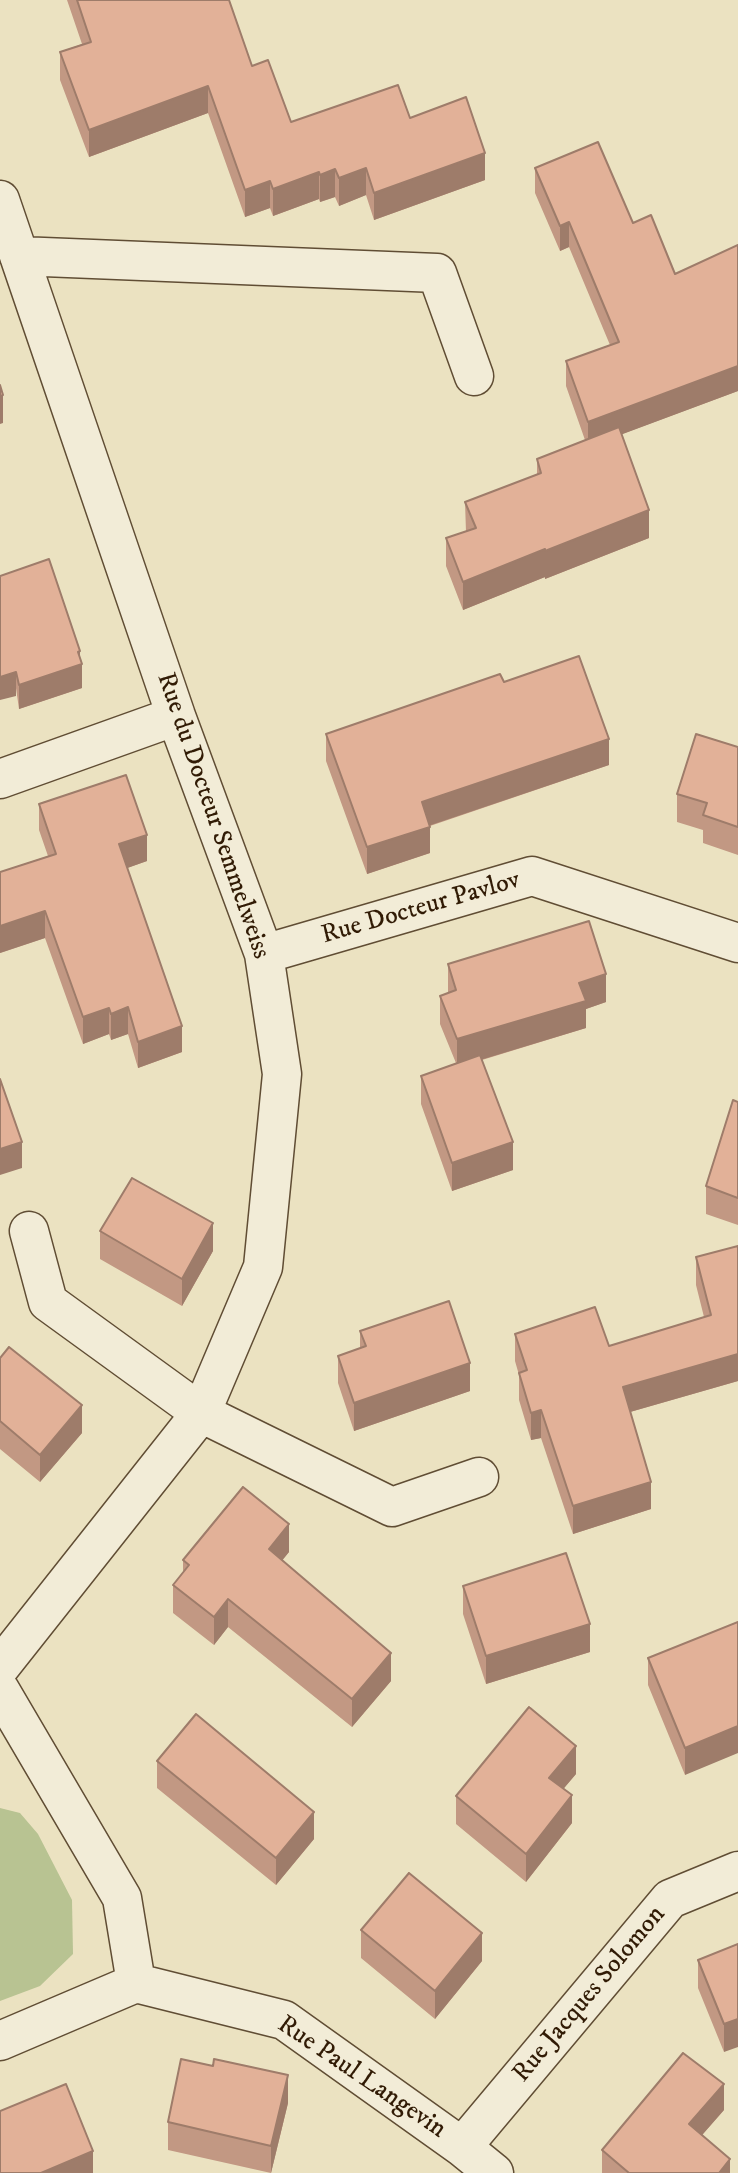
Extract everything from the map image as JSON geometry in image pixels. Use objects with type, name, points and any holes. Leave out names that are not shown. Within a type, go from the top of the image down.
[{"type":"street","name":"Rue du Docteur Semmelweiss","points":[[0,200],[16,280],[264,954],[282,1074],[263,1267],[201,1413],[0,1667]]},
{"type":"street","points":[[16,280],[437,273],[474,376]]},
{"type":"street","points":[[0,779],[176,716]]},
{"type":"street","name":"Rue Docteur Pavlov","points":[[264,954],[532,876],[738,943]]},
{"type":"street","points":[[29,1231],[48,1302],[201,1413],[392,1507],[479,1477]]},
{"type":"street","points":[[0,1690],[122,1898],[136,1983],[0,2041]]},
{"type":"street","name":"Rue Jacques Solomon","points":[[462,2147],[670,1899],[738,1871]]},
{"type":"street","name":"Rue Paul Langevin","points":[[136,1983],[284,2020],[462,2147],[494,2173]]},
{"type":"green space","points":[[0,1808],[20,1813],[38,1834],[72,1900],[73,1954],[40,1986],[0,2001]]},
{"type":"building","points":[[77,0],[229,0],[252,66],[268,60],[291,122],[398,85],[410,118],[466,97],[485,153],[374,193],[366,168],[339,178],[335,169],[273,189],[270,181],[245,190],[208,86],[89,130],[60,52],[91,42]]},
{"type":"building","points":[[598,142],[633,223],[651,215],[675,274],[738,245],[738,366],[588,422],[566,361],[619,342],[569,222],[560,226],[535,168]]},
{"type":"building","points":[[619,427],[649,510],[463,582],[446,538],[476,528],[465,502],[541,473],[537,459]]},
{"type":"building","points":[[49,559],[82,664],[19,685],[16,672],[0,677],[0,576]]},
{"type":"building","points":[[579,656],[609,739],[422,802],[430,827],[367,847],[326,734],[500,674],[504,682]]},
{"type":"building","points":[[696,734],[738,747],[738,827],[703,815],[707,803],[677,794]]},
{"type":"building","points":[[126,775],[147,835],[119,844],[182,1026],[138,1042],[128,1007],[111,1014],[109,1008],[83,1017],[45,911],[0,926],[0,872],[56,854],[39,804]]},
{"type":"building","points":[[589,921],[606,974],[579,983],[586,1001],[457,1039],[440,996],[456,990],[448,964]]},
{"type":"building","points":[[480,1055],[513,1142],[452,1163],[421,1076]]},
{"type":"building","points":[[0,1079],[22,1142],[0,1149]]},
{"type":"building","points":[[733,1100],[738,1102],[738,1198],[706,1186]]},
{"type":"building","points":[[132,1178],[213,1223],[182,1279],[100,1231]]},
{"type":"building","points":[[738,1246],[738,1354],[623,1387],[651,1482],[573,1506],[541,1410],[531,1413],[519,1373],[527,1370],[515,1334],[595,1307],[609,1346],[711,1315],[696,1257]]},
{"type":"building","points":[[449,1301],[470,1363],[354,1403],[338,1356],[366,1346],[360,1331]]},
{"type":"building","points":[[9,1347],[82,1405],[40,1455],[0,1421],[0,1358]]},
{"type":"building","points":[[243,1487],[289,1524],[269,1549],[391,1653],[352,1699],[228,1599],[214,1617],[173,1585],[189,1565],[183,1560]]},
{"type":"building","points":[[566,1553],[590,1624],[486,1656],[463,1586]]},
{"type":"building","points":[[738,1622],[738,1726],[685,1748],[648,1658]]},
{"type":"building","points":[[529,1707],[576,1746],[549,1778],[572,1795],[526,1854],[456,1796]]},
{"type":"building","points":[[196,1714],[314,1812],[276,1858],[157,1761]]},
{"type":"building","points":[[409,1873],[482,1933],[435,1991],[361,1930]]},
{"type":"building","points":[[738,1944],[738,2019],[724,2024],[698,1960]]},
{"type":"building","points":[[683,2053],[724,2084],[689,2124],[730,2159],[719,2173],[629,2173],[602,2150]]},
{"type":"building","points":[[181,2059],[213,2066],[214,2059],[288,2075],[271,2146],[168,2122]]},
{"type":"building","points":[[66,2084],[93,2151],[41,2173],[0,2173],[0,2111]]}]
